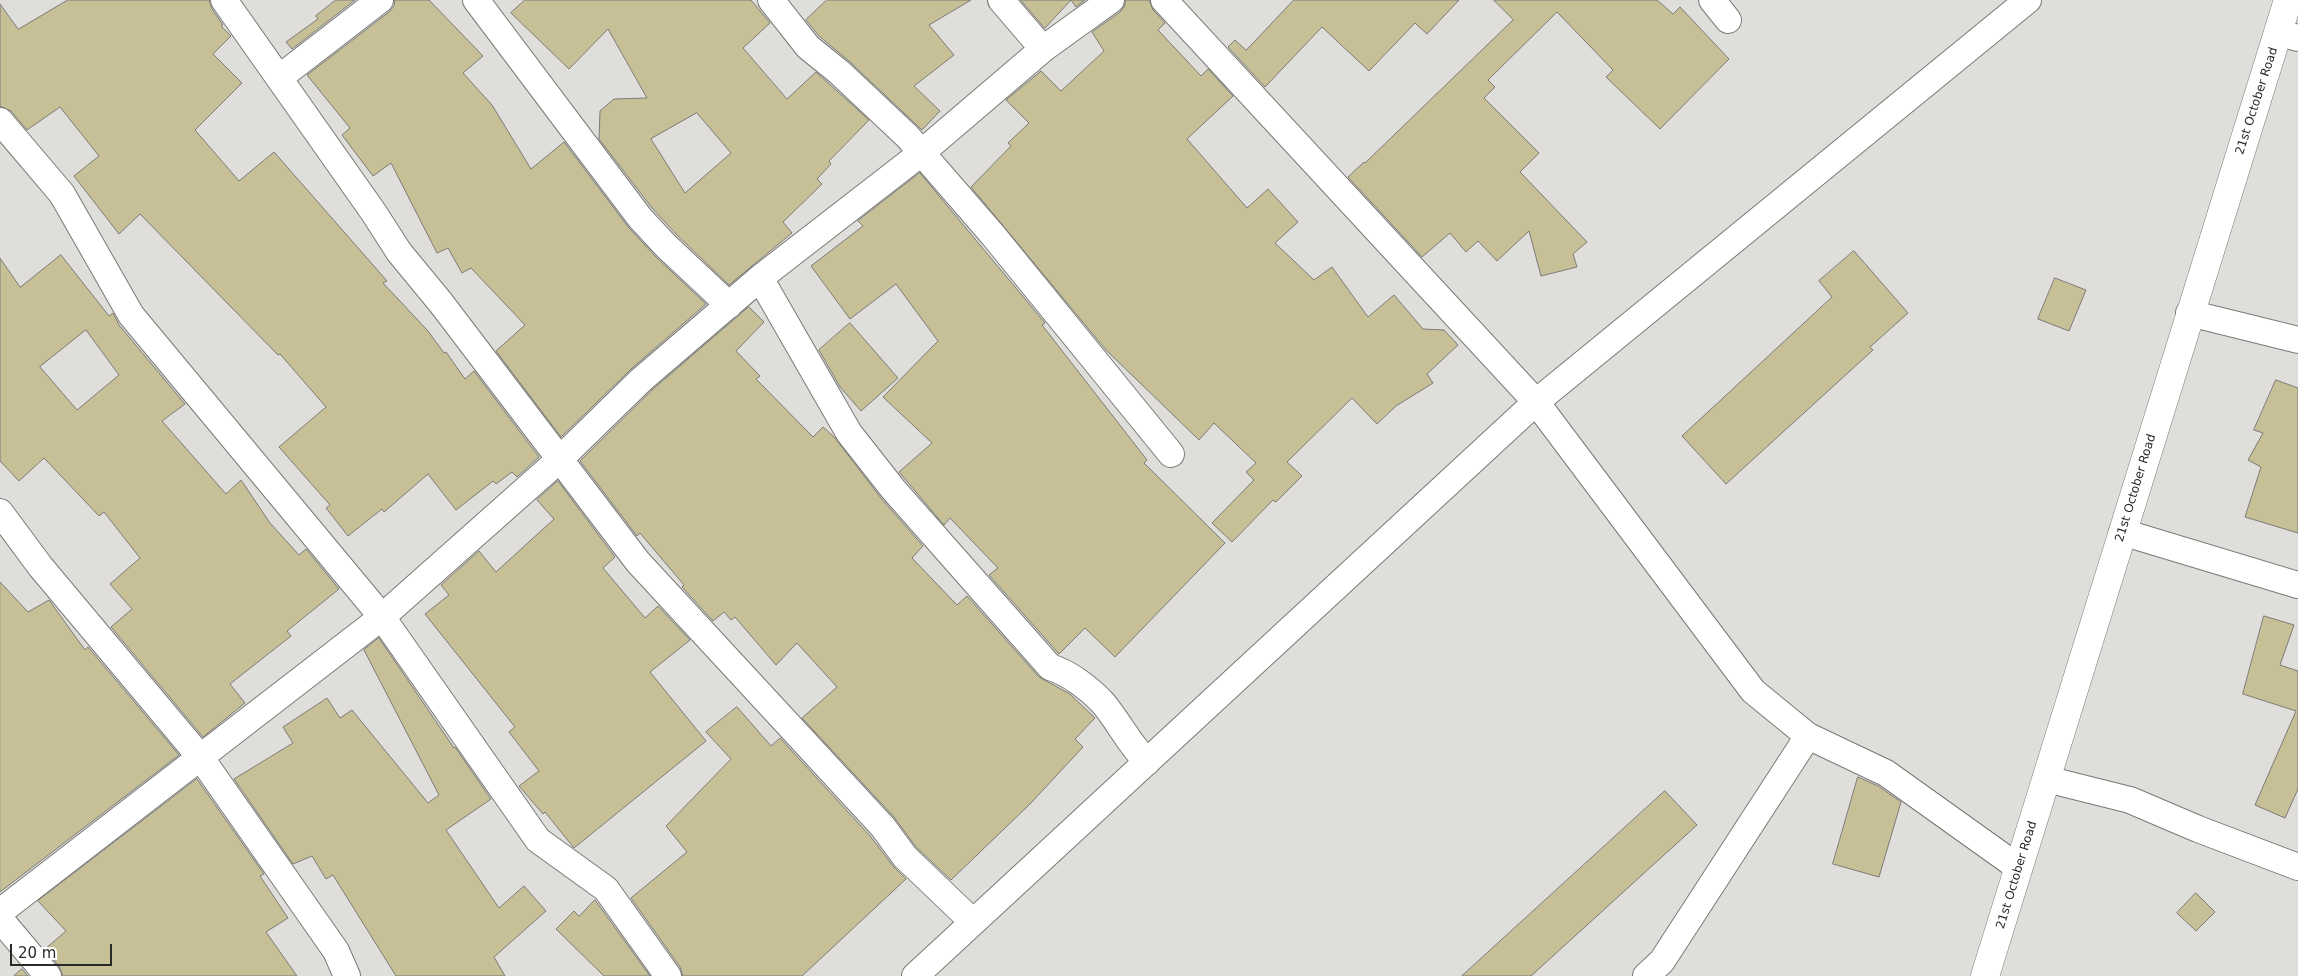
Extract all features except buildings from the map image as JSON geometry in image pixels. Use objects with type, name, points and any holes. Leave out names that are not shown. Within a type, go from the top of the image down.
[{"type":"main road","name":"21st October Road","points":[[1985,976],[2190,313],[2288,35],[2288,0]]},
{"type":"street","points":[[224,0],[374,213],[399,252],[638,562],[883,827],[905,857],[973,922]]},
{"type":"street","points":[[279,78],[380,0]]},
{"type":"street","points":[[476,0],[640,218],[666,246],[729,305]]},
{"type":"street","points":[[771,0],[808,47],[839,72],[907,136],[920,154],[992,234],[1171,454]]},
{"type":"street","points":[[1001,0],[1043,49]]},
{"type":"street","points":[[0,912],[382,618],[560,459],[642,380],[760,278],[920,154],[1043,49],[1111,0]]},
{"type":"street","points":[[1164,0],[1536,402],[1752,691],[1808,736],[1886,772],[2019,868]]},
{"type":"street","points":[[1712,0],[1728,20]]},
{"type":"street","points":[[915,976],[1536,402],[2028,0]]},
{"type":"street","points":[[0,121],[62,194],[131,315],[382,618],[538,840],[606,889],[668,976]]},
{"type":"street","points":[[760,278],[849,433],[893,489],[1050,667],[1065,672],[1103,703],[1134,749],[1147,762]]},
{"type":"street","points":[[2190,313],[2298,340]]},
{"type":"street","points":[[0,512],[40,566],[201,758],[336,951],[348,976]]},
{"type":"street","points":[[2122,532],[2298,585]]},
{"type":"street","points":[[1646,976],[1662,961],[1808,736]]},
{"type":"street","points":[[2046,779],[2130,800],[2198,829],[2298,867]]},
{"type":"street","points":[[0,919],[48,976]]}]
